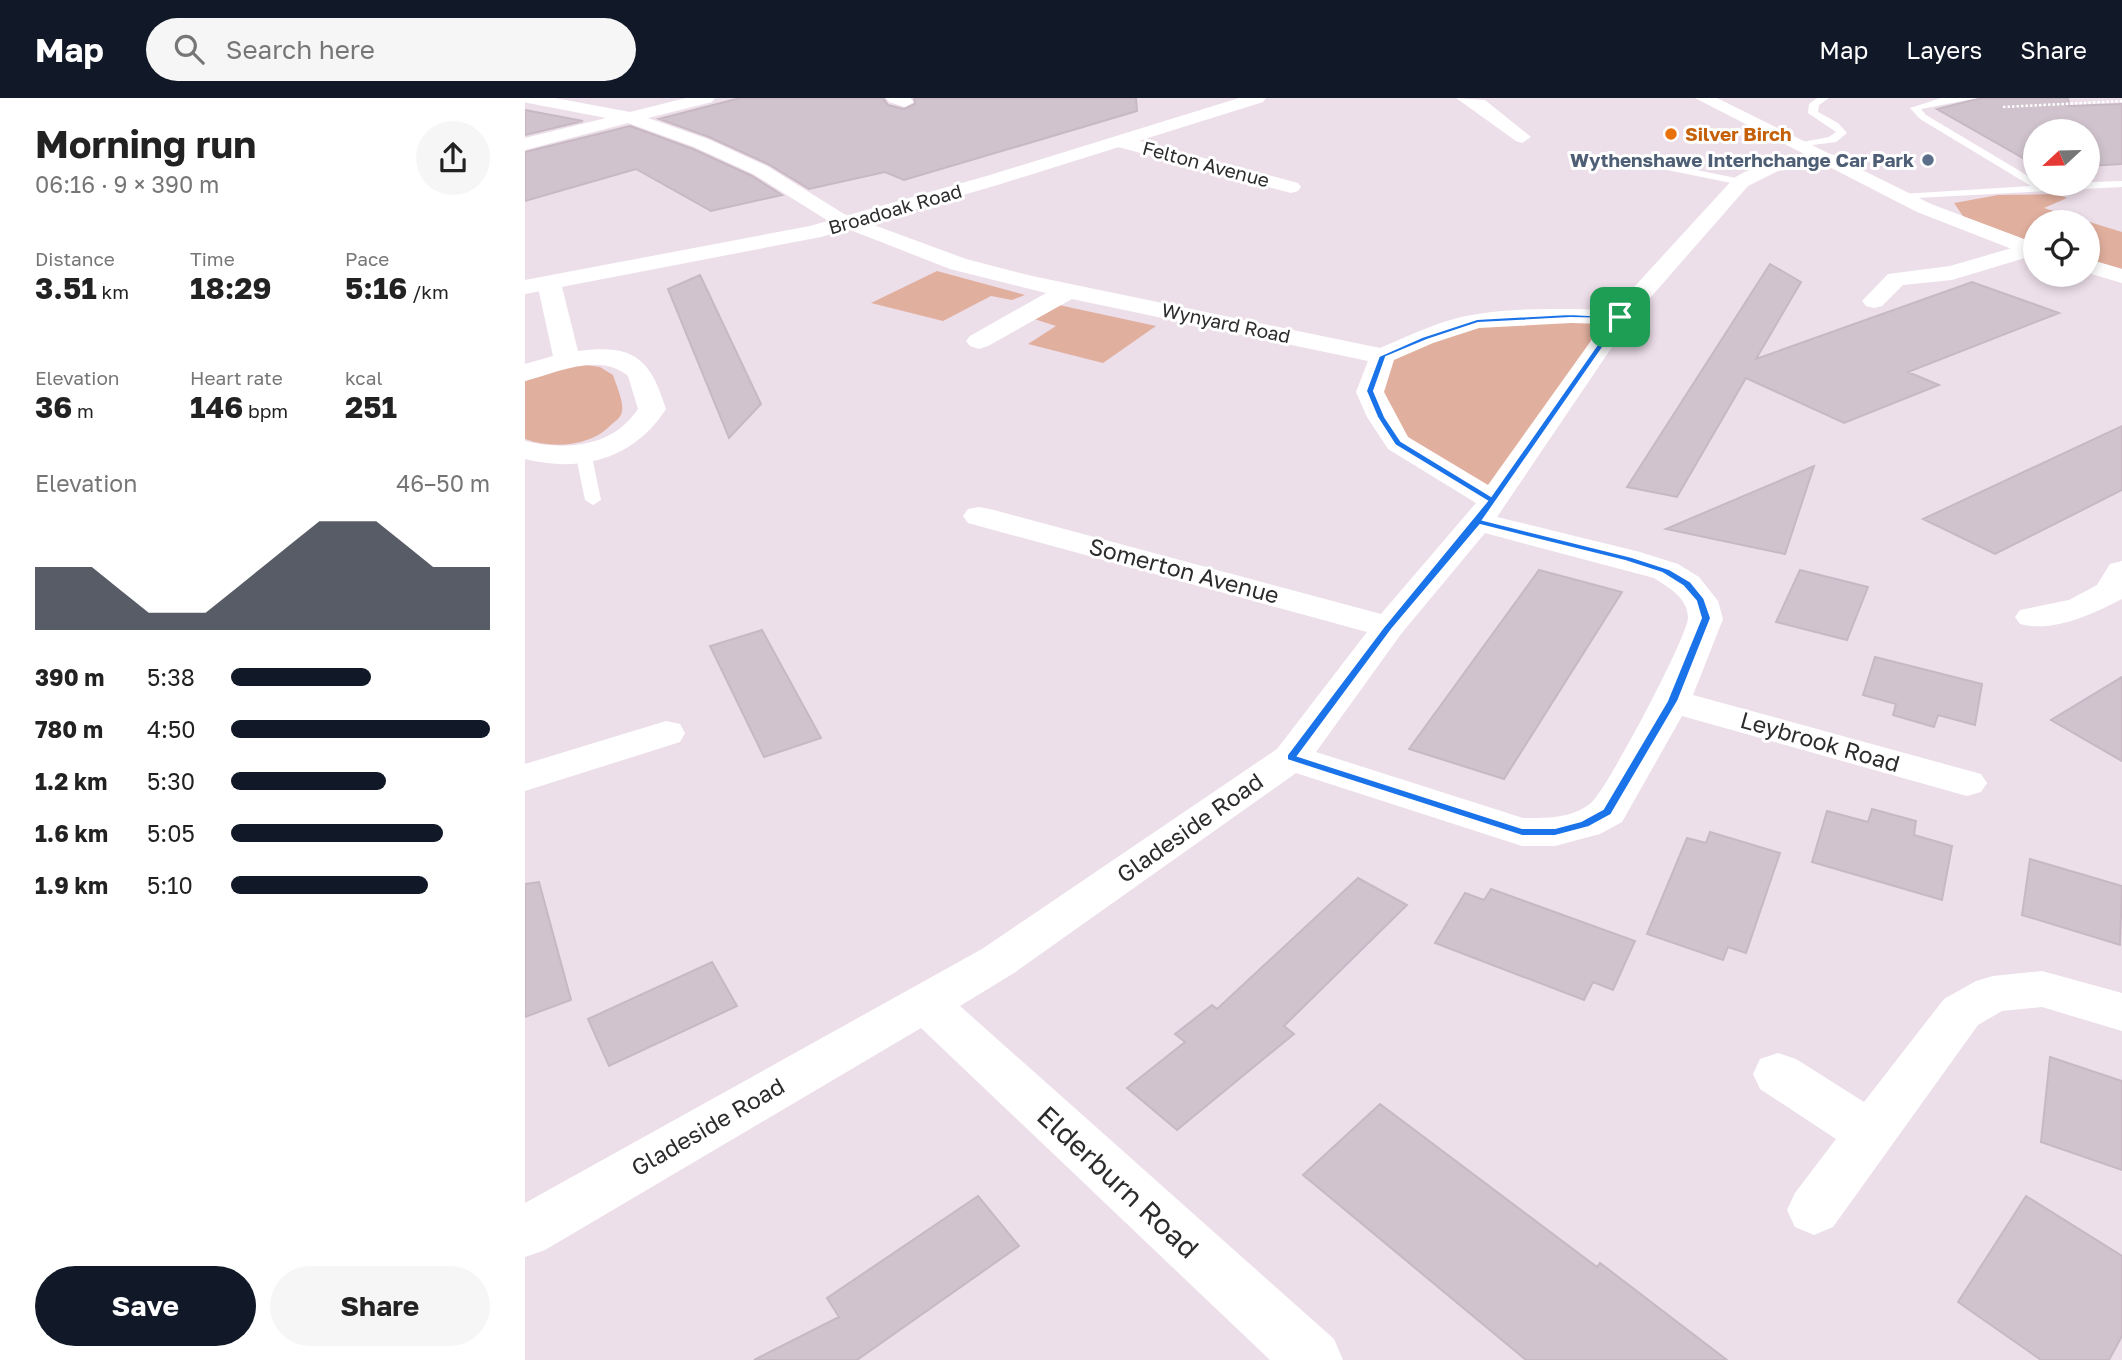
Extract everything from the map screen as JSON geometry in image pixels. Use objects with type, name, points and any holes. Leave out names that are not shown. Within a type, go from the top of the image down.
[{"type":"street","points":[[528,98],[628,117]]},
{"type":"street","points":[[525,144],[706,98]]},
{"type":"street","name":"Broadoak Road","points":[[537,285],[813,232],[1121,142],[1257,98]]},
{"type":"street","points":[[1465,98],[1479,104],[1522,137]]},
{"type":"street","points":[[1704,98],[1902,197],[2023,246]]},
{"type":"street","name":"Wynyard Road","points":[[628,117],[701,144],[760,170],[837,218],[958,264],[1068,291],[1383,356]]},
{"type":"street","name":"Felton Avenue","points":[[1121,142],[1291,187]]},
{"type":"street","name":"Gladeside Road","points":[[525,1232],[998,961],[1291,758],[1389,627],[1485,511],[1620,317],[1741,183],[1756,171],[1814,152]]},
{"type":"street","points":[[1874,301],[1896,279],[1952,273],[2023,253]]},
{"type":"street","points":[[2100,269],[2122,275]]},
{"type":"street","points":[[537,285],[568,360]]},
{"type":"street","points":[[979,341],[1068,291]]},
{"type":"street","points":[[1291,758],[1522,832],[1555,832],[1585,824],[1607,812],[1672,701],[1706,618],[1701,601],[1687,584],[1666,571],[1485,511],[1398,443],[1381,417],[1370,391],[1383,356],[1424,338],[1477,321],[1570,316],[1620,317]]},
{"type":"street","points":[[525,373],[568,360],[599,357],[635,368],[642,378],[652,409],[646,421],[629,437],[615,445],[583,452],[542,456],[525,450]]},
{"type":"street","name":"Somerton Avenue","points":[[979,516],[1389,627]]},
{"type":"street","points":[[2032,617],[2079,608],[2110,592],[2122,571]]},
{"type":"street","name":"Leybrook Road","points":[[1672,701],[1967,783]]},
{"type":"street","points":[[525,778],[666,733]]},
{"type":"street","points":[[1814,1210],[1961,1012],[1993,994],[2042,989],[2122,1013]]},
{"type":"street","name":"Elderburn Road","points":[[925,1003],[1313,1360]]},
{"type":"street","points":[[1778,1074],[1871,1134]]},
{"type":"lane","points":[[1814,152],[1842,133],[1835,125],[1814,113],[1814,104],[1823,98]]},
{"type":"lane","points":[[1973,98],[1944,100],[1915,108],[1923,117],[2023,176]]},
{"type":"lane","points":[[1632,160],[1741,183]]},
{"type":"lane","points":[[1964,184],[1975,191]]},
{"type":"lane","points":[[2100,184],[2122,184]]},
{"type":"lane","points":[[1902,197],[2023,186]]},
{"type":"lane","points":[[583,452],[593,500]]},
{"type":"path","points":[[1997,107],[2122,101]]},
{"type":"shaded area","points":[[1998,195],[2067,198],[2044,208],[2050,210],[2023,210],[2023,240],[1965,219],[1954,203]]},
{"type":"shaded area","points":[[2100,225],[2122,232],[2122,269],[2100,263]]},
{"type":"shaded area","points":[[937,271],[1025,295],[1012,300],[991,296],[943,321],[871,303]]},
{"type":"shaded area","points":[[1059,305],[1156,326],[1103,363],[1028,344],[1056,326],[1034,319]]},
{"type":"shaded area","points":[[1620,317],[1492,500],[1381,417],[1383,356],[1477,321]]},
{"type":"shaded area","points":[[578,364],[600,367],[613,375],[622,403],[619,417],[603,432],[571,444],[547,444],[525,439],[525,381]]},
{"type":"building","points":[[740,98],[883,98],[888,105],[904,109],[915,104],[914,98],[1136,98],[1137,111],[904,180],[885,172],[809,189],[768,164],[709,137],[659,119]]},
{"type":"building","points":[[1981,98],[2068,98],[2069,106],[2122,104],[2122,164],[2100,165],[2100,119],[2023,119],[2023,158],[1937,109]]},
{"type":"building","points":[[525,110],[583,121],[525,135]]},
{"type":"building","points":[[630,126],[693,149],[752,176],[782,195],[711,211],[636,169],[525,201],[525,152]]},
{"type":"building","points":[[1770,264],[1801,282],[1756,359],[1972,282],[2059,313],[1908,372],[1939,385],[1844,423],[1746,378],[1677,497],[1627,487]]},
{"type":"building","points":[[700,275],[761,404],[729,438],[668,289]]},
{"type":"building","points":[[2122,426],[2122,490],[1995,554],[1923,519]]},
{"type":"building","points":[[1814,466],[1785,554],[1666,529]]},
{"type":"building","points":[[1539,570],[1622,592],[1504,779],[1409,749]]},
{"type":"building","points":[[1800,570],[1868,587],[1847,640],[1776,622]]},
{"type":"building","points":[[762,630],[821,738],[764,757],[710,646]]},
{"type":"building","points":[[1875,657],[1982,684],[1975,725],[1938,715],[1934,727],[1893,715],[1896,704],[1863,695]]},
{"type":"building","points":[[2122,677],[2122,761],[2051,720]]},
{"type":"building","points":[[1872,809],[1916,821],[1914,835],[1952,846],[1942,900],[1812,862],[1827,811],[1868,822]]},
{"type":"building","points":[[1710,832],[1780,853],[1746,953],[1728,947],[1723,960],[1647,934],[1687,838],[1706,843]]},
{"type":"building","points":[[2030,859],[2122,886],[2120,945],[2022,915]]},
{"type":"building","points":[[1358,878],[1407,905],[1284,1026],[1294,1034],[1177,1130],[1127,1088],[1185,1042],[1175,1034],[1212,1005],[1217,1009]]},
{"type":"building","points":[[539,882],[571,1000],[525,1017],[525,884]]},
{"type":"building","points":[[1491,889],[1635,941],[1613,990],[1593,982],[1584,1000],[1435,943],[1465,893],[1484,900]]},
{"type":"building","points":[[712,962],[737,1006],[609,1066],[588,1019]]},
{"type":"building","points":[[2050,1057],[2122,1081],[2122,1170],[2041,1142]]},
{"type":"building","points":[[1380,1104],[1597,1267],[1600,1263],[1727,1360],[1526,1360],[1303,1175]]},
{"type":"building","points":[[978,1196],[1019,1246],[857,1360],[754,1360],[839,1317],[827,1298]]},
{"type":"building","points":[[2026,1196],[2122,1256],[2122,1336],[2109,1360],[2041,1360],[1958,1302]]},
{"type":"place","name":"Silver Birch","points":[[1671,134]]},
{"type":"place","name":"Wythenshawe Interhchange Car Park","points":[[1928,160]]},
{"type":"route","points":[[1620,317],[1478,522],[1389,627],[1291,758],[1522,832],[1555,832],[1585,824],[1607,812],[1672,701],[1706,618],[1701,601],[1687,584],[1666,571],[1478,522],[1492,500],[1398,443],[1381,417],[1370,391],[1383,356],[1424,338],[1477,321],[1570,316],[1620,317]]}]
